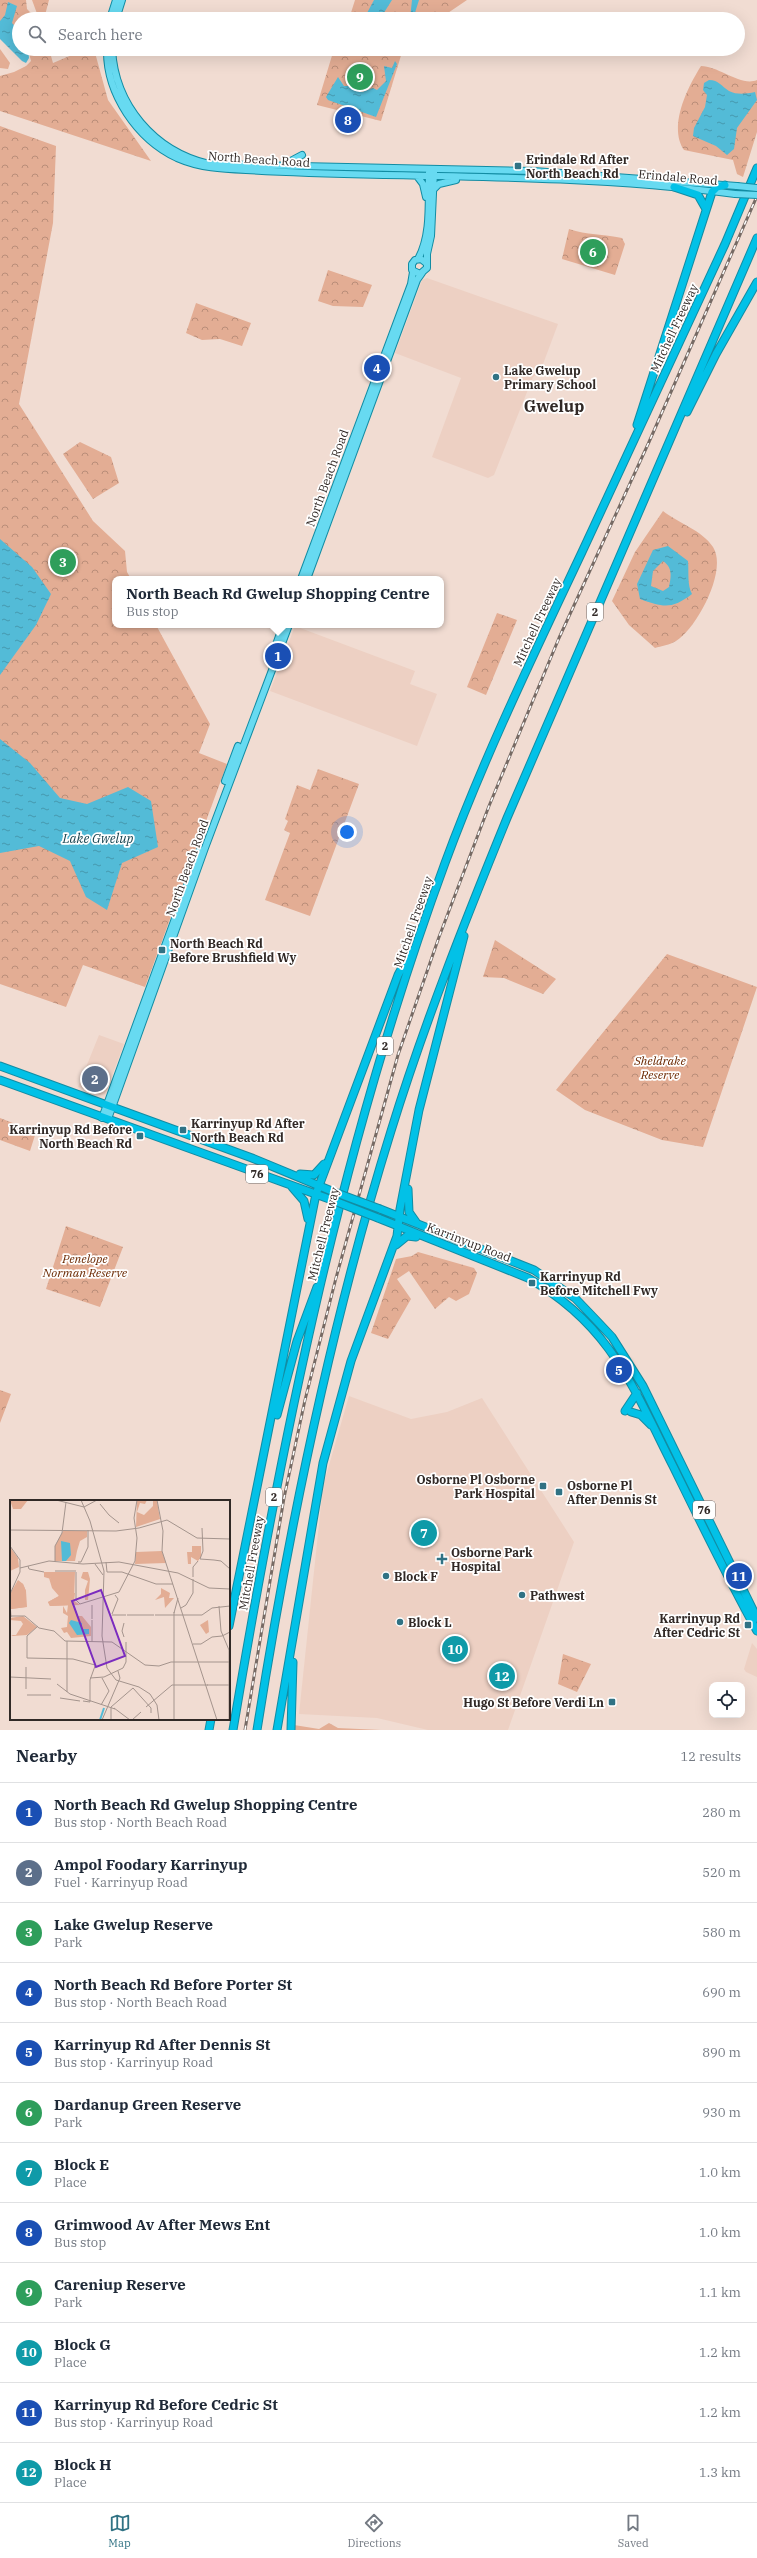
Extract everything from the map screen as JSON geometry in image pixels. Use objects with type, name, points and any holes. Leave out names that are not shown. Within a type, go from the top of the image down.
[{"type":"highway","name":"Mitchell Freeway","points":[[233,1730],[277,1482],[325,1267],[364,1119],[419,937],[446,861],[479,778],[542,636],[629,452],[757,168]]},
{"type":"highway","points":[[629,452],[706,209],[713,190],[726,185]]},
{"type":"highway","points":[[674,187],[698,194],[706,209]]},
{"type":"highway","name":"2","points":[[258,1730],[281,1581],[318,1406],[349,1277],[403,1095],[471,906],[580,646],[662,460],[757,238]]},
{"type":"highway","points":[[662,460],[716,354],[757,282]]},
{"type":"highway","points":[[278,1730],[322,1463],[352,1361],[393,1250],[399,1227],[399,1216],[419,1110],[471,906]]},
{"type":"highway","points":[[230,1621],[299,1287],[308,1227],[316,1194],[334,1141],[398,975],[419,937]]},
{"type":"highway","name":"Karrinyup Road","points":[[0,1066],[252,1158],[334,1192],[417,1222],[534,1270],[575,1298],[612,1337],[636,1374],[757,1618]]},
{"type":"highway","name":"Karrinyup Road","points":[[0,1080],[247,1171],[289,1184],[332,1200],[506,1268],[550,1290],[582,1317],[602,1337],[637,1393],[757,1631]]},
{"type":"highway","points":[[277,1168],[301,1174],[314,1175],[323,1166],[334,1141]]},
{"type":"highway","points":[[247,1171],[252,1158]]},
{"type":"highway","points":[[408,1172],[409,1212],[417,1222]]},
{"type":"highway","points":[[289,1184],[300,1194],[306,1205],[308,1227]]},
{"type":"highway","points":[[393,1250],[402,1239],[407,1236],[438,1242]]},
{"type":"highway","points":[[259,1480],[297,1341],[325,1267]]},
{"type":"highway","points":[[534,1270],[531,1272],[532,1276],[550,1290]]},
{"type":"highway","points":[[637,1393],[628,1412],[641,1415],[654,1427]]},
{"type":"highway","points":[[291,1730],[294,1638]]},
{"type":"highway","points":[[209,1730],[211,1720]]},
{"type":"main road","points":[[112,12],[116,0]]},
{"type":"main road","points":[[118,12],[122,0]]},
{"type":"main road","name":"North Beach Road","points":[[108,56],[111,78],[118,97],[129,117],[156,145],[186,161],[225,170],[431,176]]},
{"type":"main road","name":"North Beach Road","points":[[113,56],[117,80],[125,100],[137,119],[160,142],[186,156],[209,164],[432,169],[425,241],[418,259],[412,264],[413,272],[411,284],[302,576]]},
{"type":"main road","points":[[278,166],[292,162],[302,155]]},
{"type":"main road","name":"Erindale Road","points":[[432,169],[534,171],[757,188]]},
{"type":"main road","points":[[417,176],[422,184],[428,204]]},
{"type":"main road","name":"North Beach Road","points":[[308,576],[417,280],[426,270],[431,236],[433,190],[431,176]]},
{"type":"main road","name":"Erindale Road","points":[[431,176],[674,187],[757,195]]},
{"type":"main road","points":[[433,190],[444,182],[467,177]]},
{"type":"main road","points":[[418,259],[426,263]]},
{"type":"main road","points":[[413,272],[422,274]]},
{"type":"main road","name":"North Beach Road","points":[[110,1106],[282,628]]},
{"type":"main road","name":"North Beach Road","points":[[105,1118],[288,628]]},
{"type":"shaded area","name":"Lake Gwelup Primary School","points":[[427,278],[558,324],[540,372],[533,377],[494,475],[488,478],[432,457],[461,378],[395,353],[422,280]]},
{"type":"shaded area","points":[[294,628],[300,628],[415,671],[410,684],[437,694],[417,746],[270,691]]},
{"type":"shaded area","points":[[99,1035],[124,1044],[105,1094],[100,1095],[78,1087]]},
{"type":"shaded area","name":"Osborne Park Hospital","points":[[349,1396],[411,1419],[447,1412],[482,1398],[574,1542],[508,1730],[428,1730],[377,1718],[299,1714],[323,1486]]},
{"type":"shaded area","points":[[752,1643],[757,1649],[757,1677],[746,1672],[744,1669]]},
{"type":"green space","points":[[0,0],[26,0],[27,9],[30,12],[12,12],[12,38],[0,36]]},
{"type":"green space","points":[[32,0],[49,0],[46,12],[36,12]]},
{"type":"green space","points":[[355,0],[467,0],[449,12],[351,12]]},
{"type":"green space","points":[[0,49],[10,63],[8,69],[0,68]]},
{"type":"green space","points":[[30,56],[51,56],[53,63],[70,56],[96,56],[108,100],[151,161],[0,111],[0,76],[14,72],[26,66],[31,61]]},
{"type":"green space","points":[[332,56],[401,56],[381,121],[317,105]]},
{"type":"green space","points":[[701,66],[715,69],[744,81],[757,80],[757,132],[743,177],[737,174],[733,160],[684,150],[680,141],[678,130],[681,108],[690,85]]},
{"type":"green space","points":[[0,126],[56,146],[53,223],[19,404],[93,521],[125,551],[127,572],[129,576],[112,576],[112,628],[158,628],[210,724],[199,753],[227,764],[145,987],[83,965],[66,1007],[0,984]]},
{"type":"green space","points":[[569,229],[622,238],[625,244],[615,275],[562,259]]},
{"type":"green space","points":[[328,270],[372,285],[363,307],[333,306],[318,301]]},
{"type":"green space","points":[[196,303],[251,323],[242,346],[220,339],[202,340],[186,333]]},
{"type":"green space","points":[[80,442],[111,457],[119,483],[93,499],[63,454]]},
{"type":"green space","points":[[663,511],[703,536],[713,547],[717,557],[716,570],[708,598],[693,624],[676,641],[655,648],[629,625],[612,601],[635,552]]},
{"type":"green space","points":[[497,613],[517,620],[486,695],[467,687]]},
{"type":"green space","points":[[318,769],[359,784],[310,916],[265,900],[290,833],[284,830],[288,821],[285,819],[297,785],[310,790]]},
{"type":"green space","points":[[495,940],[556,979],[543,994],[504,978],[483,977]]},
{"type":"green space","name":"Sheldrake Reserve","points":[[667,954],[757,987],[703,1147],[662,1140],[585,1110],[556,1090]]},
{"type":"green space","points":[[0,1118],[36,1132],[30,1151],[0,1140]]},
{"type":"green space","name":"Penelope Norman Reserve","points":[[66,1226],[123,1247],[100,1307],[46,1289]]},
{"type":"green space","points":[[418,1252],[474,1268],[477,1273],[469,1294],[456,1301],[449,1297],[435,1309],[409,1271],[397,1279],[411,1299],[388,1339],[371,1333],[396,1259],[412,1256]]},
{"type":"green space","points":[[0,1390],[11,1394],[0,1423]]},
{"type":"green space","points":[[563,1654],[591,1664],[577,1692],[558,1684]]},
{"type":"green space","points":[[329,1723],[338,1728],[381,1730],[294,1730],[294,1725],[319,1729]]},
{"type":"water","points":[[374,0],[392,0],[384,12],[368,12]]},
{"type":"water","points":[[412,0],[419,0],[415,12],[411,12]]},
{"type":"water","points":[[8,2],[17,6],[15,12],[12,12],[12,51],[0,39],[0,21],[5,15]]},
{"type":"water","points":[[17,56],[29,56],[26,63]]},
{"type":"water","points":[[395,61],[397,64],[376,117],[328,100],[326,97],[338,77],[344,86],[351,86],[362,92],[373,88],[377,90],[386,81],[384,66],[392,68]]},
{"type":"water","points":[[709,80],[718,82],[729,91],[738,94],[755,92],[757,100],[737,128],[734,149],[727,155],[716,146],[693,136],[694,128],[705,107],[707,95],[703,90],[704,83]]},
{"type":"water","points":[[0,539],[32,567],[51,594],[36,625],[0,675]]},
{"type":"water","points":[[668,546],[688,561],[689,583],[692,594],[678,603],[667,606],[640,599],[637,584],[653,550]],"holes":[[[663,561],[670,569],[670,579],[669,587],[663,591],[651,586],[653,571]]]},
{"type":"water","name":"Lake Gwelup","points":[[0,739],[30,763],[60,798],[87,804],[128,787],[151,801],[158,847],[122,863],[107,910],[86,897],[70,861],[39,846],[0,853]]},
{"type":"railway","points":[[245,1730],[284,1498],[305,1400],[336,1278],[398,1055],[439,937],[489,806],[559,638],[649,442],[757,196]]},
{"type":"place","name":"Careniup Reserve","points":[[360,77]]},
{"type":"place","name":"Grimwood Av After Mews Ent","points":[[348,120]]},
{"type":"place","name":"Erindale Rd After North Beach Rd","points":[[518,166]]},
{"type":"place","name":"Dardanup Green Reserve","points":[[593,252]]},
{"type":"place","name":"North Beach Rd Before Porter St","points":[[377,368]]},
{"type":"place","name":"Lake Gwelup Primary School","points":[[496,377]]},
{"type":"place","name":"Lake Gwelup Reserve","points":[[63,562]]},
{"type":"place","name":"North Beach Rd Gwelup Shopping Centre","points":[[278,656]]},
{"type":"place","name":"North Beach Rd Before Brushfield Wy","points":[[162,950]]},
{"type":"place","name":"Ampol Foodary Karrinyup","points":[[95,1079]]},
{"type":"place","name":"Karrinyup Rd After North Beach Rd","points":[[183,1130]]},
{"type":"place","name":"Karrinyup Rd Before North Beach Rd","points":[[140,1136]]},
{"type":"place","name":"Karrinyup Rd Before Mitchell Fwy","points":[[532,1283]]},
{"type":"place","name":"Karrinyup Rd After Dennis St","points":[[619,1370]]},
{"type":"place","name":"Osborne Pl Osborne Park Hospital","points":[[543,1486]]},
{"type":"place","name":"Osborne Pl After Dennis St","points":[[559,1492]]},
{"type":"place","name":"Block E","points":[[424,1533]]},
{"type":"place","name":"Osborne Park Hospital","points":[[442,1559]]},
{"type":"place","name":"Block F","points":[[386,1576]]},
{"type":"place","name":"Karrinyup Rd Before Cedric St","points":[[739,1576]]},
{"type":"place","name":"Pathwest","points":[[522,1595]]},
{"type":"place","name":"Block L","points":[[400,1622]]},
{"type":"place","name":"Karrinyup Rd After Cedric St","points":[[748,1625]]},
{"type":"place","name":"Block G","points":[[455,1649]]},
{"type":"place","name":"Block H","points":[[502,1676]]},
{"type":"place","name":"Hugo St Before Verdi Ln","points":[[612,1702]]},
{"type":"district","name":"Gwelup","points":[[554,406]]}]
